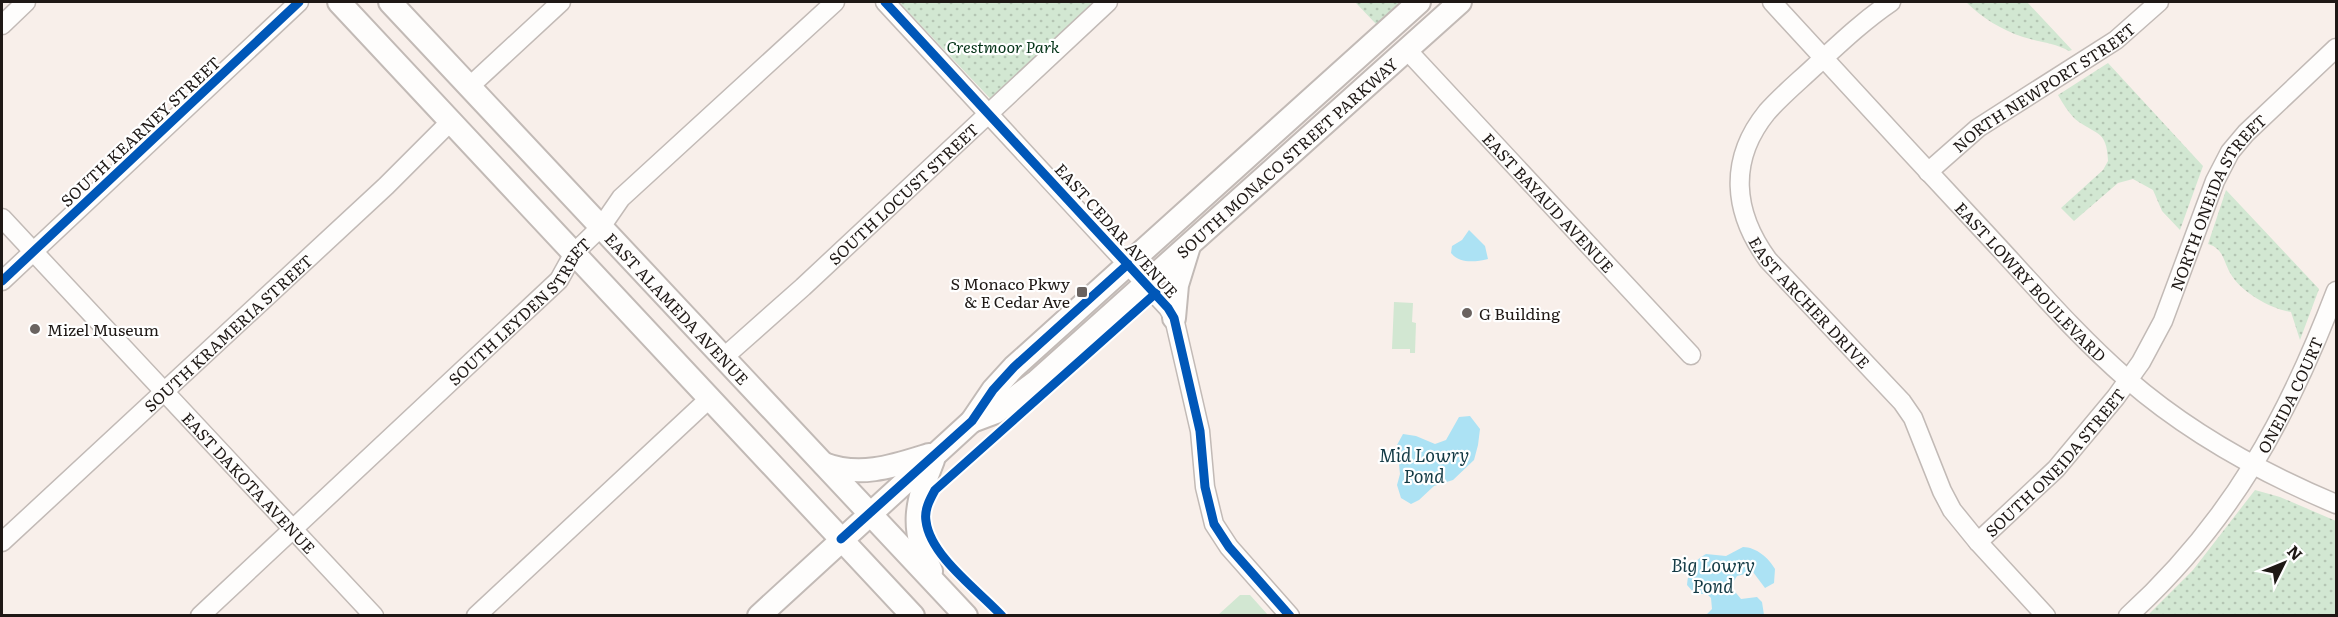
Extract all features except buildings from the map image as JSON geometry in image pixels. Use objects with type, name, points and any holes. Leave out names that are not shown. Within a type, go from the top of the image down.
[{"type":"main road","points":[[339,2],[913,615]]},
{"type":"main road","name":"EAST ALAMEDA AVENUE","points":[[390,2],[966,615]]},
{"type":"main road","name":"SOUTH MONACO STREET PARKWAY","points":[[759,615],[972,421],[993,390],[1014,367],[1419,2]]},
{"type":"main road","points":[[1407,50],[1412,24],[1436,2]]},
{"type":"main road","name":"SOUTH MONACO STREET PARKWAY","points":[[972,421],[996,412],[1024,392],[1460,2]]},
{"type":"main road","points":[[1330,119],[1347,88],[1377,60],[1383,50],[1379,38]]},
{"type":"main road","points":[[1174,318],[1177,285],[1190,245]]},
{"type":"main road","points":[[824,464],[840,469],[869,471],[936,453]]},
{"type":"main road","points":[[936,453],[921,490],[917,522],[923,554],[941,588]]},
{"type":"street","points":[[2,25],[27,2]]},
{"type":"street","name":"SOUTH KEARNEY STREET","points":[[2,281],[299,2]]},
{"type":"street","points":[[470,87],[561,2]]},
{"type":"street","name":"SOUTH LEYDEN STREET","points":[[200,615],[559,280],[574,253],[601,227],[621,198],[835,2]]},
{"type":"street","name":"EAST CEDAR AVENUE","points":[[885,2],[1147,283],[1174,318],[1200,431],[1205,487],[1214,524],[1229,547],[1290,615]]},
{"type":"street","name":"SOUTH LOCUST STREET","points":[[723,358],[1108,2]]},
{"type":"street","name":"EAST LOWRY BOULEVARD","points":[[1772,2],[1928,172],[2085,338],[2128,380],[2203,435],[2298,488],[2337,504]]},
{"type":"street","name":"EAST ARCHER DRIVE","points":[[1891,2],[1866,20],[1778,101],[1751,136],[1742,161],[1740,190],[1743,217],[1754,240],[1768,260],[1893,391],[1909,411],[1946,501],[1958,519],[2046,615]]},
{"type":"street","name":"NORTH NEWPORT STREET","points":[[1928,172],[1978,128],[2110,44],[2159,2]]},
{"type":"street","name":"NORTH ONEIDA STREET","points":[[2128,380],[2154,340],[2171,303],[2215,181],[2230,152],[2246,133],[2337,48]]},
{"type":"street","name":"EAST BAYAUD AVENUE","points":[[1407,50],[1691,355]]},
{"type":"street","name":"SOUTH KRAMERIA STREET","points":[[2,542],[386,186],[451,122]]},
{"type":"street","name":"EAST DAKOTA AVENUE","points":[[2,218],[374,615]]},
{"type":"street","name":"ONEIDA COURT","points":[[2128,615],[2189,555],[2255,465],[2287,408],[2337,291]]},
{"type":"street","name":"SOUTH ONEIDA STREET","points":[[1978,542],[2069,455],[2128,380]]},
{"type":"street","points":[[476,615],[710,398]]},
{"type":"green space","name":"Crestmoor Park","points":[[899,2],[1118,2],[1001,110]]},
{"type":"green space","points":[[1355,2],[1400,2],[1376,24]]},
{"type":"green space","points":[[1966,2],[2027,2],[2072,50],[2069,51],[2007,31]]},
{"type":"green space","points":[[2108,63],[2203,166],[2180,230],[2162,211],[2153,190],[2133,179],[2118,183],[2074,221],[2061,208],[2103,170],[2108,161],[2105,143],[2099,134],[2075,119],[2058,95]]},
{"type":"green space","points":[[2226,190],[2319,289],[2300,340],[2291,312],[2266,304],[2250,294],[2232,276],[2218,249],[2208,244]]},
{"type":"green space","points":[[1394,302],[1413,303],[1412,322],[1416,323],[1415,353],[1410,353],[1410,349],[1392,349]]},
{"type":"green space","points":[[2255,490],[2280,497],[2336,521],[2336,615],[2148,615],[2193,570]]},
{"type":"green space","points":[[1240,595],[1250,595],[1268,615],[1218,615]]},
{"type":"water","points":[[1469,230],[1485,246],[1488,259],[1463,261],[1451,253],[1452,246],[1462,240]]},
{"type":"water","name":"Mid Lowry Pond","points":[[1470,416],[1480,429],[1474,460],[1453,480],[1434,486],[1419,500],[1411,504],[1401,498],[1397,485],[1400,474],[1397,445],[1403,434],[1416,436],[1435,444],[1446,440],[1459,417]]},
{"type":"water","name":"Big Lowry Pond","points":[[1743,547],[1762,554],[1775,569],[1774,583],[1765,588],[1753,572],[1737,576],[1732,584],[1732,588],[1741,599],[1757,597],[1762,602],[1764,615],[1706,615],[1712,609],[1711,598],[1707,594],[1695,594],[1687,585],[1692,567],[1706,554],[1726,556]]},
{"type":"cycle path","points":[[2,281],[299,2]]},
{"type":"cycle path","points":[[885,2],[1168,308],[1174,318],[1200,431],[1205,487],[1214,524],[1229,547],[1290,616]]},
{"type":"cycle path","points":[[841,539],[972,421],[993,390],[1014,367],[1128,264]]},
{"type":"cycle path","points":[[1002,616],[957,572],[936,547],[929,534],[926,521],[931,497],[935,490],[1156,293]]},
{"type":"place","name":"S Monaco Pkwy & E Cedar Ave","points":[[1082,292]]},
{"type":"place","name":"G Building","points":[[1467,313]]},
{"type":"place","name":"Mizel Museum","points":[[35,329]]}]
